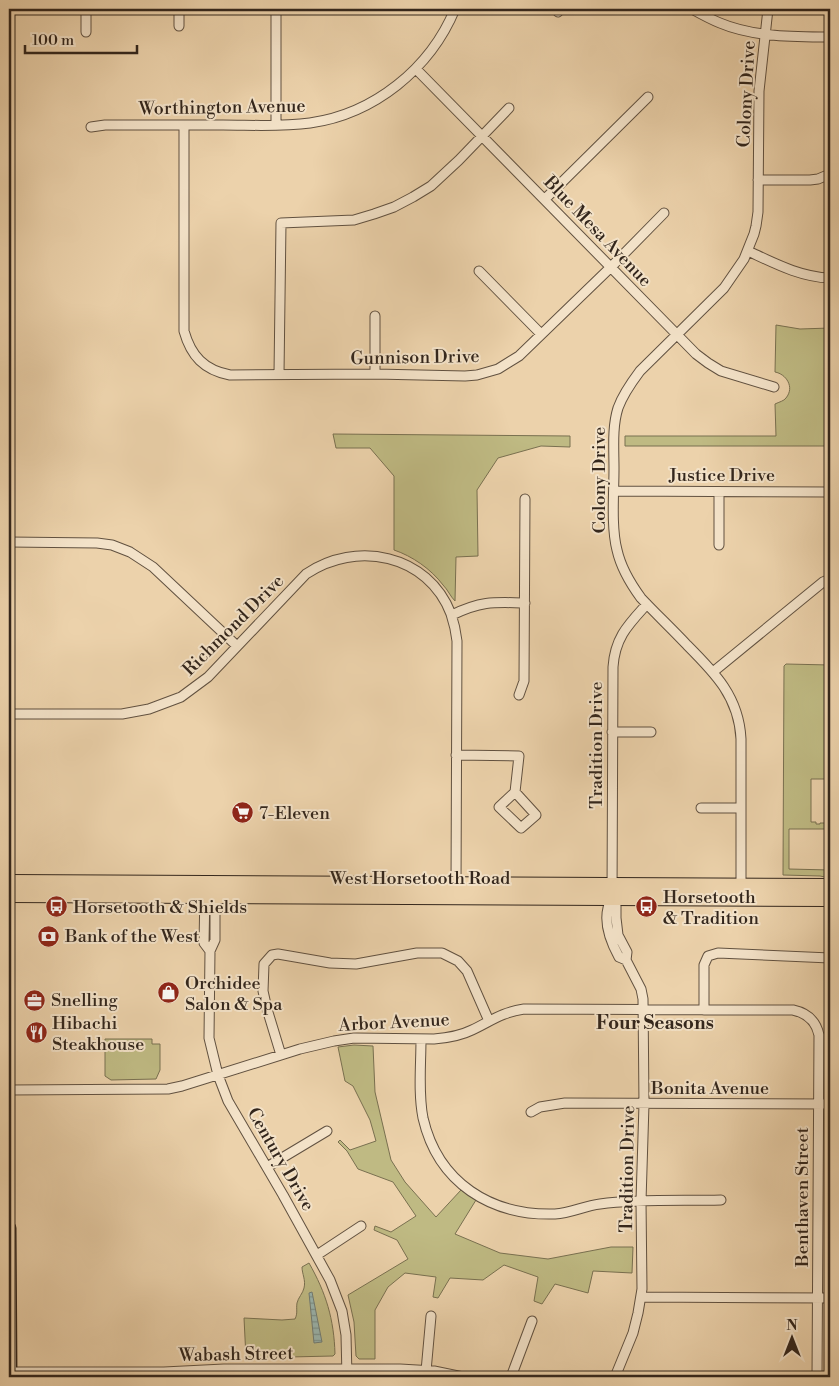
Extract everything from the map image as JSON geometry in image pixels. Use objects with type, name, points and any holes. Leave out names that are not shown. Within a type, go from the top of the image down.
[{"type":"main road","name":"West Horsetooth Road","points":[[9,882],[210,889],[741,892],[830,899]]},
{"type":"main road","name":"West Horsetooth Road","points":[[741,892],[830,886]]},
{"type":"main road","name":"West Horsetooth Road","points":[[9,895],[210,889]]},
{"type":"main road","points":[[9,1228],[9,1373]]},
{"type":"street","points":[[86,9],[86,32]]},
{"type":"street","points":[[179,9],[179,26]]},
{"type":"street","points":[[276,9],[276,126]]},
{"type":"street","name":"Worthington Avenue","points":[[92,128],[105,125],[276,126],[311,123],[345,114],[377,99],[416,69],[438,41],[454,9]]},
{"type":"street","points":[[692,9],[721,24],[735,28],[791,37],[830,37]]},
{"type":"street","name":"Colony Drive","points":[[741,892],[742,738],[739,720],[727,690],[713,672],[633,588],[621,563],[615,537],[615,423],[618,408],[630,383],[724,288],[748,251],[756,226],[758,212],[758,91],[768,9]]},
{"type":"street","name":"Blue Mesa Avenue","points":[[416,69],[696,354],[721,371],[774,387]]},
{"type":"street","points":[[545,199],[648,97]]},
{"type":"street","points":[[279,374],[281,223],[354,220],[394,207],[431,186],[509,108]]},
{"type":"street","name":"Gunnison Drive","points":[[184,125],[183,324],[187,342],[195,362],[230,375],[376,374],[465,376],[489,372],[510,363],[519,356],[611,267],[664,212]]},
{"type":"street","points":[[758,180],[810,180],[830,174]]},
{"type":"street","points":[[748,251],[801,273],[830,278]]},
{"type":"street","points":[[479,271],[541,334]]},
{"type":"street","points":[[375,316],[376,374]]},
{"type":"street","name":"Justice Drive","points":[[614,491],[830,492]]},
{"type":"street","points":[[719,492],[719,545]]},
{"type":"street","points":[[519,695],[524,681],[526,499]]},
{"type":"street","points":[[9,542],[97,543],[112,545],[130,552],[153,567],[237,646]]},
{"type":"street","name":"Richmond Drive","points":[[9,714],[122,714],[149,709],[181,697],[208,677],[306,574],[320,565],[344,557],[358,555],[377,556],[400,562],[411,567],[433,585],[452,615],[455,626],[457,640],[456,890]]},
{"type":"street","points":[[713,672],[823,582],[830,579]]},
{"type":"street","points":[[452,615],[479,604],[492,602],[525,603]]},
{"type":"street","name":"Tradition Drive","points":[[615,1377],[633,1333],[642,1289],[641,1201],[644,1104],[643,999],[641,989],[626,960],[619,957],[610,938],[608,927],[607,906],[612,891],[613,667],[616,646],[620,636],[648,604]]},
{"type":"street","points":[[612,732],[651,732]]},
{"type":"street","points":[[456,755],[519,756],[515,792]]},
{"type":"street","points":[[701,808],[741,808]]},
{"type":"street","name":"Century Drive","points":[[210,889],[204,943],[210,951],[209,1038],[218,1075],[228,1101],[330,1280],[342,1311],[346,1335],[347,1373]]},
{"type":"street","points":[[281,1055],[271,1027],[263,992],[264,964],[272,955],[278,954],[330,963],[356,964],[417,952],[442,953],[458,961],[467,972],[488,1021]]},
{"type":"street","points":[[704,1010],[704,965],[708,956],[718,953],[830,958]]},
{"type":"street","name":"Arbor Avenue","points":[[9,1090],[168,1089],[319,1043],[354,1038],[420,1039],[459,1035],[472,1031],[502,1014],[524,1010],[794,1010],[811,1018]]},
{"type":"street","name":"Benthaven Street","points":[[811,1018],[819,1035],[817,1377]]},
{"type":"street","points":[[420,1039],[421,1102],[427,1131],[445,1166],[457,1180],[478,1197],[503,1208],[532,1214],[557,1214],[600,1204],[641,1201],[721,1200]]},
{"type":"street","name":"Bonita Avenue","points":[[531,1112],[540,1107],[565,1103],[830,1104]]},
{"type":"street","points":[[267,1167],[327,1131]]},
{"type":"street","points":[[317,1255],[361,1226]]},
{"type":"street","points":[[641,1297],[830,1298]]},
{"type":"street","points":[[426,1370],[431,1316]]},
{"type":"street","points":[[511,1377],[532,1321]]},
{"type":"street","name":"Wabash Street","points":[[9,1373],[164,1372],[224,1369],[347,1373],[400,1368],[426,1370],[462,1377]]},
{"type":"shaded area","points":[[776,325],[800,329],[830,328],[830,446],[625,446],[625,436],[776,436],[775,404],[783,401],[790,390],[786,378],[775,372]]},
{"type":"shaded area","points":[[333,434],[570,436],[570,447],[541,446],[498,458],[477,490],[478,556],[456,557],[455,601],[427,568],[414,559],[394,550],[394,476],[370,448],[336,448]]},
{"type":"shaded area","points":[[786,664],[830,665],[830,796],[826,796],[826,779],[811,779],[811,822],[816,822],[816,824],[830,823],[830,829],[789,829],[789,869],[830,870],[830,878],[783,875],[784,666]]},
{"type":"shaded area","points":[[105,1039],[152,1039],[152,1044],[160,1044],[160,1070],[156,1079],[111,1080],[105,1076]]},
{"type":"shaded area","points":[[354,1045],[373,1046],[375,1092],[391,1160],[405,1182],[436,1217],[461,1190],[476,1200],[455,1234],[500,1253],[548,1259],[611,1247],[633,1247],[632,1273],[593,1271],[588,1293],[555,1284],[542,1304],[534,1301],[538,1277],[504,1265],[483,1280],[450,1278],[438,1298],[433,1297],[436,1277],[405,1273],[388,1287],[375,1310],[375,1359],[359,1359],[356,1356],[354,1322],[348,1295],[408,1259],[397,1240],[374,1230],[375,1226],[391,1232],[416,1216],[393,1182],[358,1169],[347,1151],[338,1142],[340,1140],[350,1150],[376,1141],[370,1120],[353,1086],[345,1081],[338,1047]]},
{"type":"shaded area","points":[[309,1263],[328,1307],[333,1329],[335,1354],[333,1356],[246,1358],[244,1318],[295,1319],[298,1299],[304,1285],[302,1267]]},
{"type":"water","points":[[312,1292],[322,1342],[314,1343],[309,1293]]},
{"type":"place","name":"7-Eleven","points":[[243,813]]},
{"type":"place","name":"Horsetooth & Shields","points":[[57,907]]},
{"type":"place","name":"Horsetooth & Tradition","points":[[647,907]]},
{"type":"place","name":"Bank of the West","points":[[49,936]]},
{"type":"place","name":"Orchidee Salon & Spa","points":[[169,993]]},
{"type":"place","name":"Snelling","points":[[35,1000]]},
{"type":"place","name":"Hibachi Steakhouse","points":[[36,1033]]},
{"type":"district","name":"Four Seasons","points":[[655,1022]]}]
